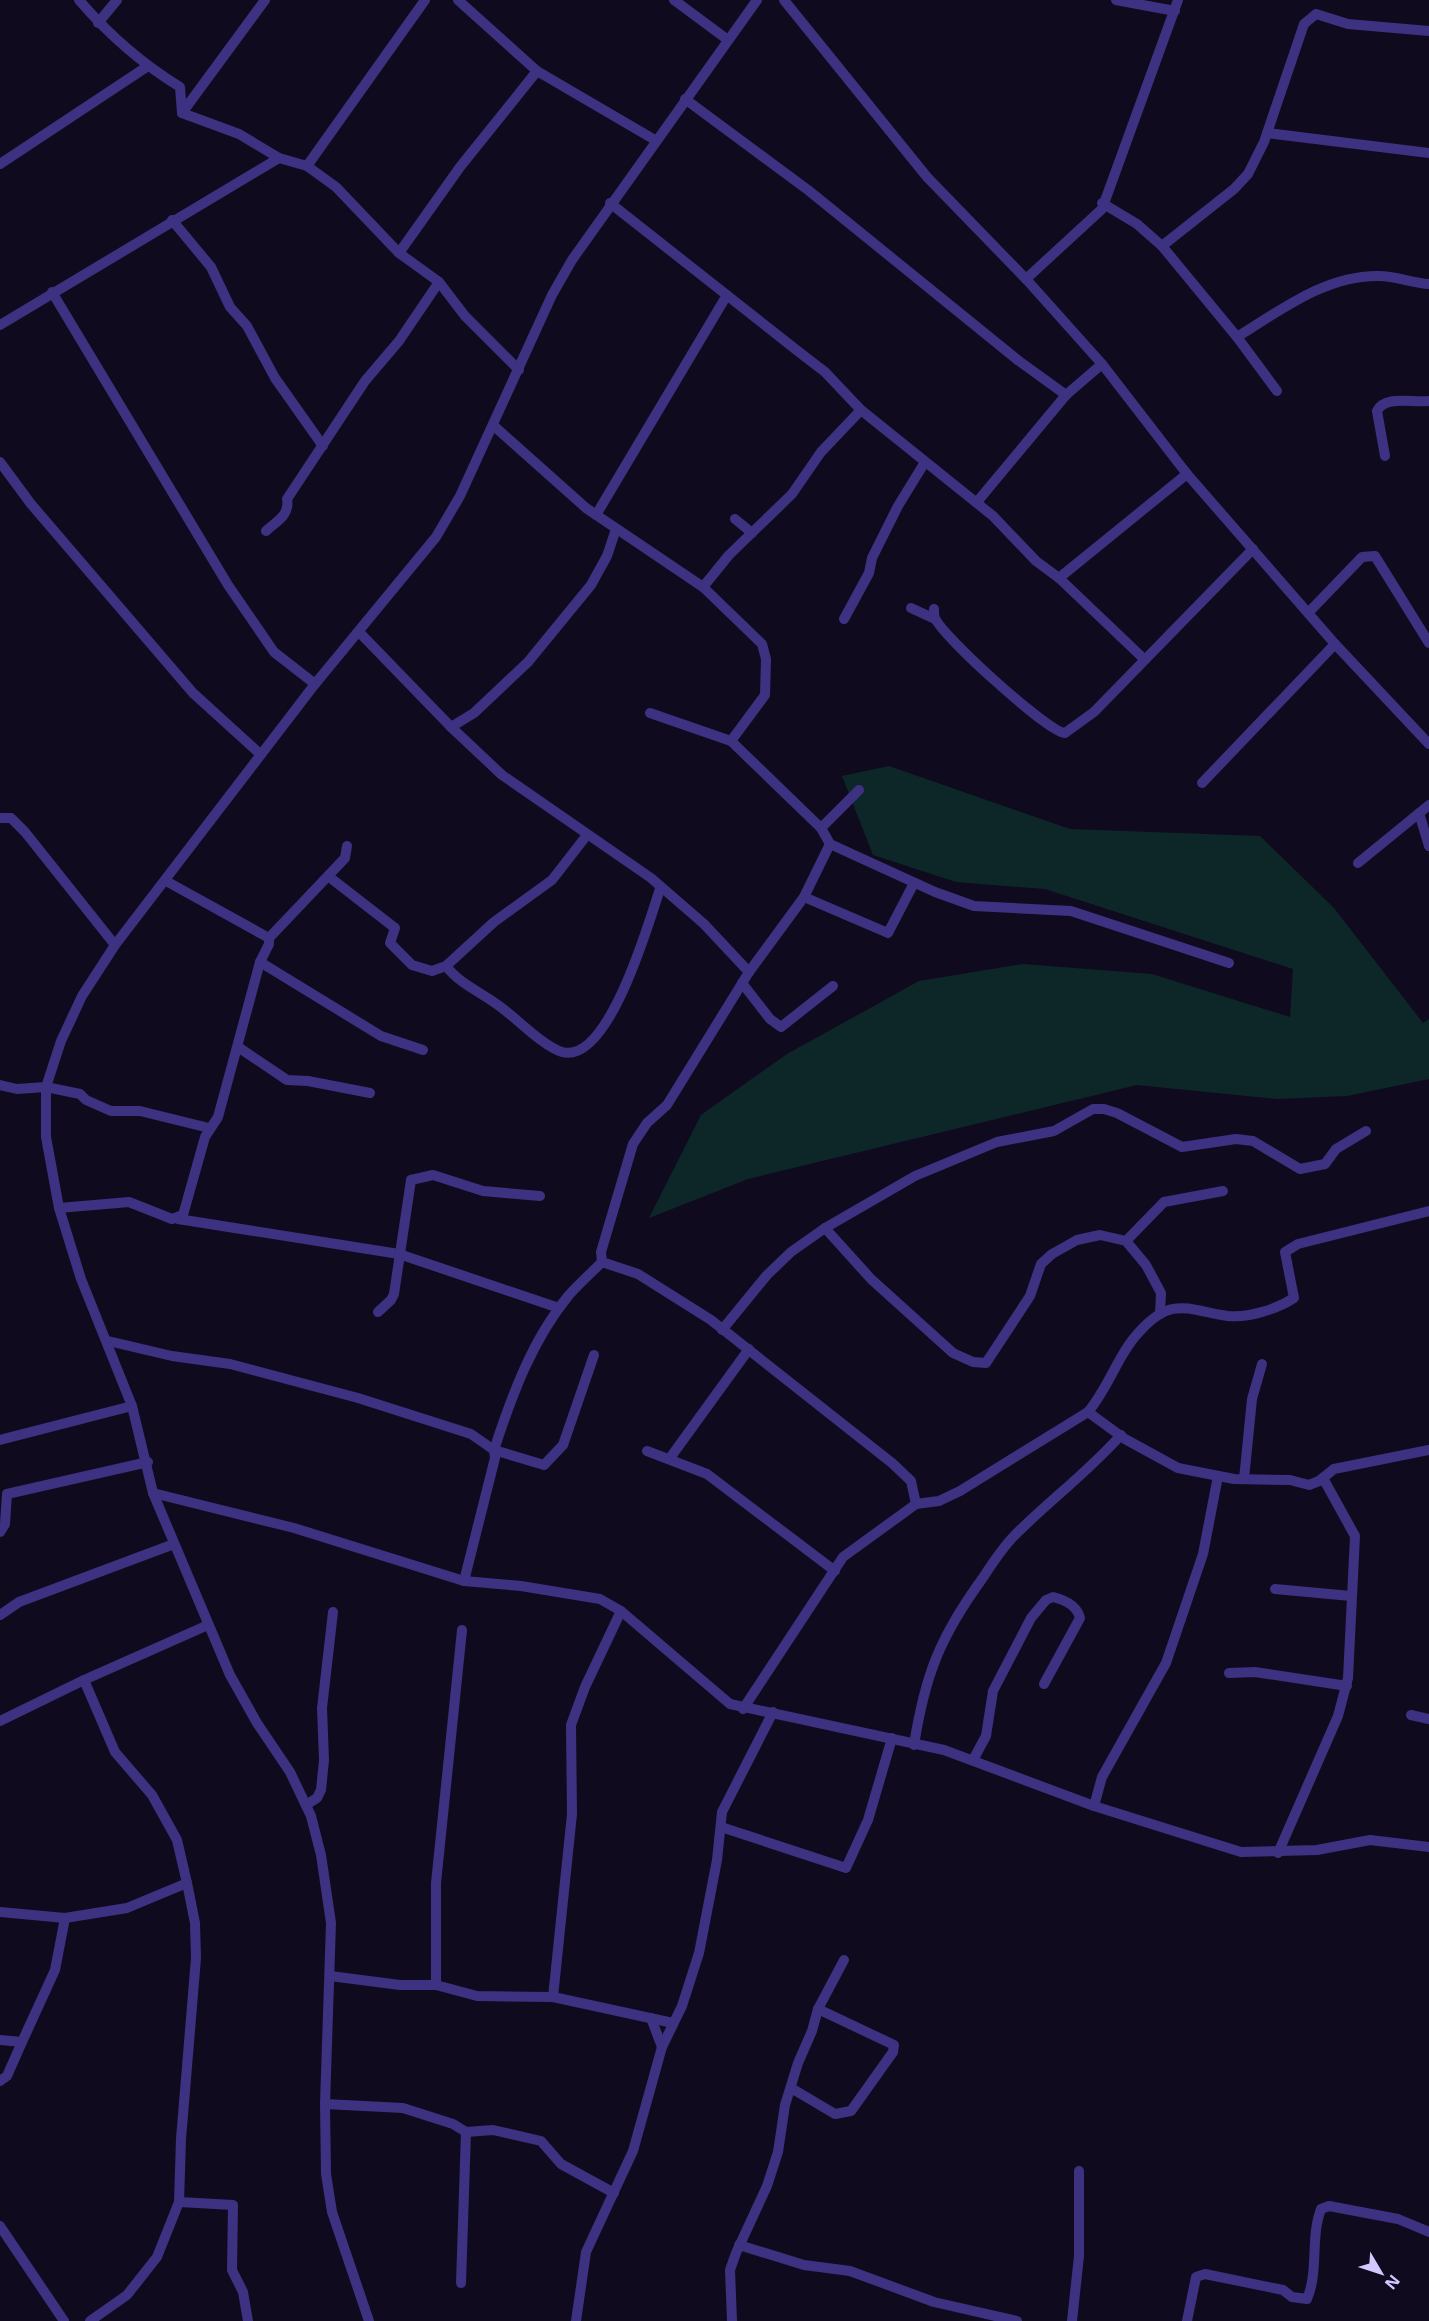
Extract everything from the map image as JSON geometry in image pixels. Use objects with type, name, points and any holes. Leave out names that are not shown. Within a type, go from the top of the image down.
[{"type":"street","points":[[79,0],[98,23],[148,66],[180,87],[182,113]]},
{"type":"street","points":[[98,23],[117,0]]},
{"type":"street","points":[[182,113],[265,0]]},
{"type":"street","points":[[308,166],[425,0]]},
{"type":"street","points":[[458,0],[537,71],[655,140]]},
{"type":"street","points":[[674,0],[728,40]]},
{"type":"street","points":[[369,2321],[332,2212],[326,2174],[329,1907],[321,1855],[306,1805],[290,1772],[257,1724],[227,1668],[153,1494],[148,1462],[132,1406],[81,1278],[59,1208],[46,1137],[46,1087],[61,1041],[82,996],[115,945],[315,684],[360,633],[436,537],[460,496],[494,426],[552,295],[610,202],[757,0]]},
{"type":"street","points":[[784,0],[927,177],[1026,279],[1102,364],[1187,474],[1335,644],[1429,744]]},
{"type":"street","points":[[1026,279],[1102,209],[1102,203],[1177,5],[1116,0]]},
{"type":"street","points":[[1162,246],[1234,189],[1248,174],[1267,134],[1304,24],[1316,14],[1348,24],[1429,31]]},
{"type":"street","points":[[0,164],[148,66]]},
{"type":"street","points":[[399,253],[460,167],[537,71]]},
{"type":"street","points":[[685,99],[807,190],[1019,361],[1066,395]]},
{"type":"street","points":[[182,113],[239,134],[279,158],[308,166],[336,187],[399,253],[439,282],[465,316],[519,370]]},
{"type":"street","points":[[1267,134],[1429,153]]},
{"type":"street","points":[[0,325],[51,292],[279,158]]},
{"type":"street","points":[[610,202],[825,372],[861,410],[977,502],[1036,561],[1059,578],[1144,659]]},
{"type":"street","points":[[1102,203],[1137,224],[1162,246],[1237,337],[1277,391]]},
{"type":"street","points":[[172,220],[212,267],[230,307],[247,326],[274,378],[323,446]]},
{"type":"street","points":[[1237,337],[1292,303],[1335,282],[1382,276],[1429,284]]},
{"type":"street","points":[[266,531],[284,516],[289,507],[287,499],[365,381],[399,341],[439,282]]},
{"type":"street","points":[[51,292],[228,585],[274,652],[315,684]]},
{"type":"street","points":[[596,515],[727,295]]},
{"type":"street","points":[[977,502],[1066,395],[1102,364]]},
{"type":"street","points":[[1385,456],[1377,411],[1380,405],[1388,401],[1429,401]]},
{"type":"street","points":[[703,587],[729,555],[792,494],[821,452],[861,410]]},
{"type":"street","points":[[494,426],[596,515],[703,587],[762,644],[766,659],[765,695],[731,741]]},
{"type":"street","points":[[0,462],[31,504],[193,693],[260,754]]},
{"type":"street","points":[[844,619],[869,573],[872,558],[898,506],[925,462]]},
{"type":"street","points":[[1059,578],[1187,474]]},
{"type":"street","points":[[735,519],[752,533]]},
{"type":"street","points":[[451,727],[474,713],[528,662],[591,585],[607,556],[616,529]]},
{"type":"street","points":[[911,608],[935,614],[955,644],[1026,706],[1061,733],[1065,733],[1094,712],[1253,549]]},
{"type":"street","points":[[1309,612],[1362,557],[1375,556],[1429,643]]},
{"type":"street","points":[[360,633],[451,727],[502,775],[651,878],[660,889],[704,924],[749,972]]},
{"type":"street","points":[[1202,783],[1335,644]]},
{"type":"street","points":[[650,713],[731,741],[821,828],[830,844],[914,883],[974,906],[1071,911],[1230,963]]},
{"type":"street","points":[[821,828],[859,790]]},
{"type":"street","points":[[1358,863],[1429,805]]},
{"type":"street","points":[[1419,813],[1429,846]]},
{"type":"street","points":[[0,818],[11,818],[25,832],[115,945]]},
{"type":"street","points":[[328,876],[395,928],[390,943],[412,965],[432,971],[446,966],[494,922],[552,880],[587,835]]},
{"type":"street","points":[[464,1581],[495,1458],[494,1450],[519,1379],[531,1354],[560,1308],[602,1262],[601,1252],[633,1144],[647,1123],[667,1105],[749,972],[804,897],[830,844]]},
{"type":"street","points":[[178,1219],[185,1211],[209,1128],[218,1117],[260,962],[269,944],[269,938],[345,858],[347,846]]},
{"type":"street","points":[[166,881],[269,938]]},
{"type":"street","points":[[804,897],[888,933],[914,883]]},
{"type":"street","points":[[446,966],[453,976],[502,1007],[532,1033],[561,1052],[574,1053],[590,1042],[615,1009],[660,889]]},
{"type":"street","points":[[260,962],[381,1036],[423,1050]]},
{"type":"street","points":[[742,983],[770,1019],[781,1027],[833,986]]},
{"type":"street","points":[[238,1047],[287,1080],[308,1081],[370,1093]]},
{"type":"street","points":[[0,1085],[17,1089],[46,1087],[80,1094],[86,1100],[111,1111],[140,1111],[209,1128]]},
{"type":"street","points":[[723,1330],[767,1275],[791,1252],[825,1228],[915,1176],[996,1142],[1054,1131],[1093,1109],[1117,1113],[1182,1147],[1236,1139],[1253,1141],[1300,1169],[1326,1164],[1336,1149],[1365,1131]]},
{"type":"street","points":[[378,1312],[394,1294],[411,1179],[433,1175],[483,1191],[540,1196]]},
{"type":"street","points":[[1126,1241],[1164,1202],[1223,1191]]},
{"type":"street","points":[[59,1208],[129,1202],[172,1219],[399,1254],[560,1308]]},
{"type":"street","points":[[743,1709],[843,1557],[886,1523],[916,1504],[939,1501],[960,1491],[1088,1412],[1104,1393],[1140,1331],[1160,1314],[1182,1306],[1231,1317],[1272,1309],[1294,1299],[1285,1252],[1298,1244],[1429,1211]]},
{"type":"street","points":[[825,1228],[871,1279],[953,1353],[973,1362],[986,1363],[1030,1296],[1041,1264],[1052,1254],[1077,1240],[1100,1235],[1126,1241],[1146,1265],[1161,1293],[1160,1314]]},
{"type":"street","points":[[602,1262],[638,1274],[711,1320],[749,1349],[892,1463],[911,1481],[916,1504]]},
{"type":"street","points":[[108,1341],[172,1356],[230,1364],[285,1378],[471,1434],[494,1450],[544,1465],[563,1445],[594,1355]]},
{"type":"street","points":[[670,1458],[749,1349]]},
{"type":"street","points":[[1244,1479],[1252,1399],[1262,1364]]},
{"type":"street","points":[[0,1440],[132,1406]]},
{"type":"street","points":[[1088,1412],[1121,1435],[1178,1468],[1244,1479],[1290,1480],[1309,1485],[1334,1469],[1429,1450]]},
{"type":"street","points":[[914,1745],[920,1705],[940,1644],[955,1616],[1015,1535],[1066,1490],[1121,1435]]},
{"type":"street","points":[[646,1451],[670,1458],[707,1474],[835,1571]]},
{"type":"street","points":[[0,1532],[5,1524],[7,1494],[148,1462]]},
{"type":"street","points":[[1094,1806],[1102,1777],[1166,1663],[1203,1554],[1218,1476]]},
{"type":"street","points":[[1278,1853],[1338,1716],[1347,1686],[1352,1644],[1351,1596],[1355,1536],[1323,1478]]},
{"type":"street","points":[[153,1494],[294,1528],[464,1581],[520,1586],[600,1599],[621,1611],[730,1704],[743,1709],[773,1712],[892,1738],[914,1745],[944,1749],[1094,1806],[1241,1852],[1278,1853],[1317,1850],[1370,1840],[1429,1846]]},
{"type":"street","points":[[0,1616],[20,1602],[174,1544]]},
{"type":"street","points":[[1275,1589],[1351,1596]]},
{"type":"street","points":[[973,1760],[986,1736],[993,1691],[1031,1618],[1046,1600],[1053,1597],[1071,1604],[1078,1610],[1080,1618],[1044,1684]]},
{"type":"street","points":[[554,1997],[572,1814],[571,1725],[585,1687],[621,1611]]},
{"type":"street","points":[[306,1805],[317,1798],[321,1790],[324,1760],[322,1708],[333,1612]]},
{"type":"street","points":[[0,1721],[84,1680],[208,1625]]},
{"type":"street","points":[[436,1985],[436,1883],[462,1630]]},
{"type":"street","points":[[1229,1673],[1255,1672],[1347,1686]]},
{"type":"street","points":[[84,1680],[116,1752],[152,1795],[177,1840],[195,1923],[196,1958],[181,2139],[179,2202],[157,2257],[127,2295],[90,2321]]},
{"type":"street","points":[[576,2321],[586,2252],[633,2151],[649,2100],[662,2046],[682,2006],[699,1953],[726,1804],[773,1712]]},
{"type":"street","points":[[1411,1715],[1429,1719]]},
{"type":"street","points":[[721,1827],[846,1868],[868,1820],[892,1738]]},
{"type":"street","points":[[0,1912],[65,1918],[127,1908],[187,1883]]},
{"type":"street","points":[[0,2080],[7,2076],[55,1970],[65,1918]]},
{"type":"street","points":[[732,2321],[730,2270],[767,2186],[778,2152],[790,2088],[818,2009],[844,1960]]},
{"type":"street","points":[[330,1976],[400,1985],[436,1985],[477,1996],[554,1997],[673,2023]]},
{"type":"street","points":[[790,2088],[835,2114],[851,2111],[893,2052],[894,2044],[818,2009]]},
{"type":"street","points":[[651,2018],[662,2046]]},
{"type":"street","points":[[0,2040],[22,2042]]},
{"type":"street","points":[[325,2104],[403,2108],[453,2124],[466,2132],[493,2130],[541,2141],[561,2164],[614,2193]]},
{"type":"street","points":[[461,2283],[466,2132]]},
{"type":"street","points":[[1072,2321],[1079,2256],[1079,2170]]},
{"type":"street","points":[[179,2202],[233,2205],[232,2270],[243,2292],[248,2321]]},
{"type":"street","points":[[1187,2321],[1196,2277],[1205,2274],[1282,2290],[1292,2298],[1307,2299],[1313,2286],[1317,2221],[1322,2209],[1329,2206],[1398,2220],[1429,2232]]},
{"type":"street","points":[[0,2226],[64,2321]]},
{"type":"street","points":[[740,2245],[804,2265],[850,2271],[934,2302],[1017,2321]]},
{"type":"green space","points":[[889,766],[1070,829],[1260,836],[1334,908],[1423,1023],[1429,1019],[1429,1079],[1347,1096],[1277,1099],[1137,1085],[748,1179],[649,1218],[701,1115],[787,1054],[919,981],[1023,964],[1152,974],[1290,1017],[1293,969],[1045,889],[956,882],[873,855],[842,776]]}]
